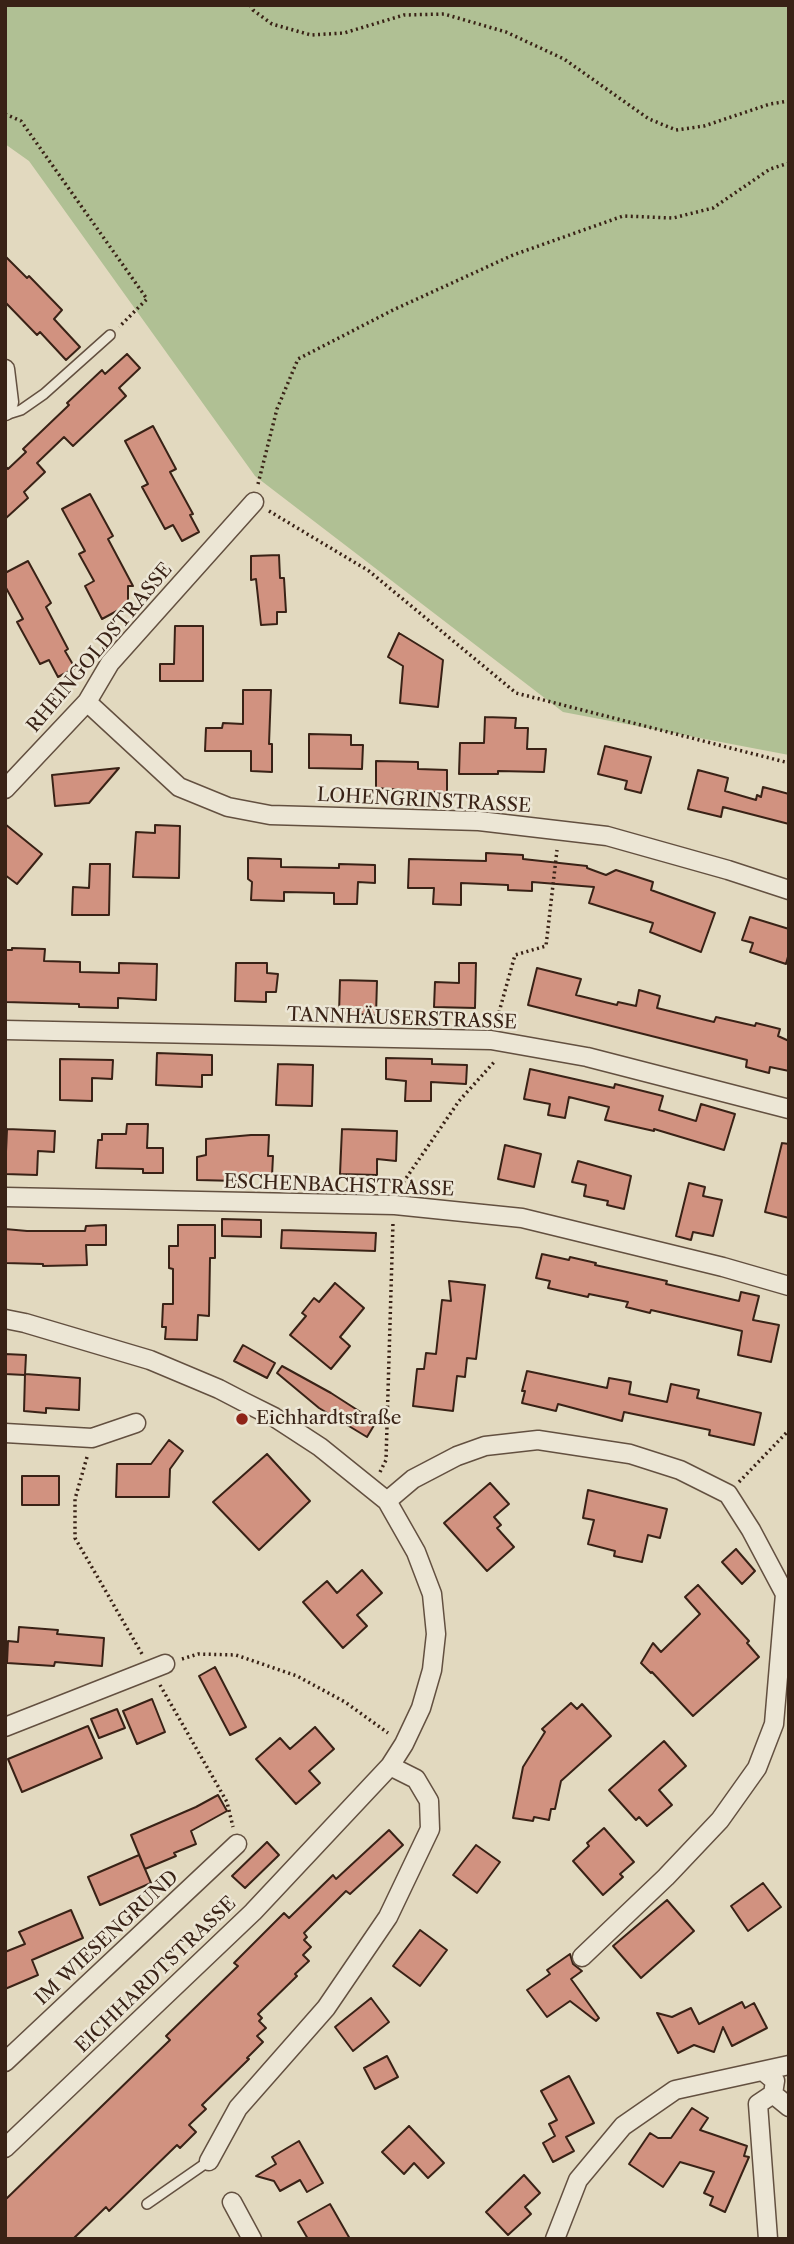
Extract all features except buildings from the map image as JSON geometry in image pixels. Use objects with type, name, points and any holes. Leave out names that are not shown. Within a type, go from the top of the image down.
[{"type":"street","points":[[5,369],[9,402],[5,413]]},
{"type":"street","name":"RHEINGOLDSTRASSE","points":[[5,789],[87,702],[110,663],[254,502]]},
{"type":"street","name":"LOHENGRINSTRASSE","points":[[87,702],[179,787],[228,807],[270,815],[480,821],[607,836],[789,890]]},
{"type":"street","name":"TANNHÄUSERSTRASSE","points":[[5,1030],[512,1042],[587,1057],[789,1109]]},
{"type":"street","name":"ESCHENBACHSTRASSE","points":[[5,1197],[395,1205],[522,1218],[723,1267],[789,1286]]},
{"type":"street","name":"EICHHARDTSTRASSE","points":[[5,1319],[150,1360],[219,1389],[274,1417],[320,1447],[387,1501],[416,1552],[432,1594],[436,1634],[432,1670],[421,1708],[390,1766],[253,1912],[5,2148]]},
{"type":"street","points":[[5,1433],[92,1438],[136,1423]]},
{"type":"street","points":[[387,1501],[413,1479],[457,1456],[485,1446],[538,1440],[630,1454],[680,1470],[728,1494],[751,1530],[785,1594],[774,1724],[757,1768],[720,1820],[666,1877],[582,1957]]},
{"type":"street","points":[[5,1727],[158,1666]]},
{"type":"street","points":[[209,2161],[238,2108],[326,2008],[388,1917],[430,1829],[429,1801],[416,1779],[390,1766]]},
{"type":"street","name":"IM WIESENGRUND","points":[[5,2062],[237,1844]]},
{"type":"street","points":[[555,2239],[578,2180],[623,2126],[675,2090],[789,2065]]},
{"type":"street","points":[[759,2071],[748,2084],[765,2099],[789,2107]]},
{"type":"street","points":[[765,2099],[769,2238]]},
{"type":"street","points":[[232,2202],[252,2239]]},
{"type":"lane","points":[[5,413],[21,410],[44,394],[110,335]]},
{"type":"lane","points":[[147,2204],[209,2161]]},
{"type":"path","points":[[250,5],[272,24],[311,35],[344,33],[404,15],[444,14],[481,24],[506,32],[565,59],[649,119],[676,130],[704,126],[770,104],[789,101]]},
{"type":"path","points":[[5,114],[20,121],[147,299],[110,335]]},
{"type":"path","points":[[789,163],[770,169],[713,208],[673,218],[623,216],[513,255],[393,310],[299,359],[277,410],[254,502],[369,570],[516,692],[789,764]]},
{"type":"path","points":[[491,1040],[515,955],[545,946],[559,831]]},
{"type":"path","points":[[372,1488],[386,1460],[395,1205],[400,1185],[459,1101],[512,1042]]},
{"type":"path","points":[[728,1494],[789,1430]]},
{"type":"path","points":[[92,1438],[75,1499],[75,1538],[158,1666],[227,1802],[237,1844]]},
{"type":"path","points":[[158,1666],[198,1654],[236,1655],[297,1676],[345,1702],[404,1744]]},
{"type":"green space","points":[[5,5],[789,5],[789,755],[563,712],[255,476],[29,161],[5,144]]},
{"type":"place","name":"Eichhardtstraße","points":[[242,1419]]}]
